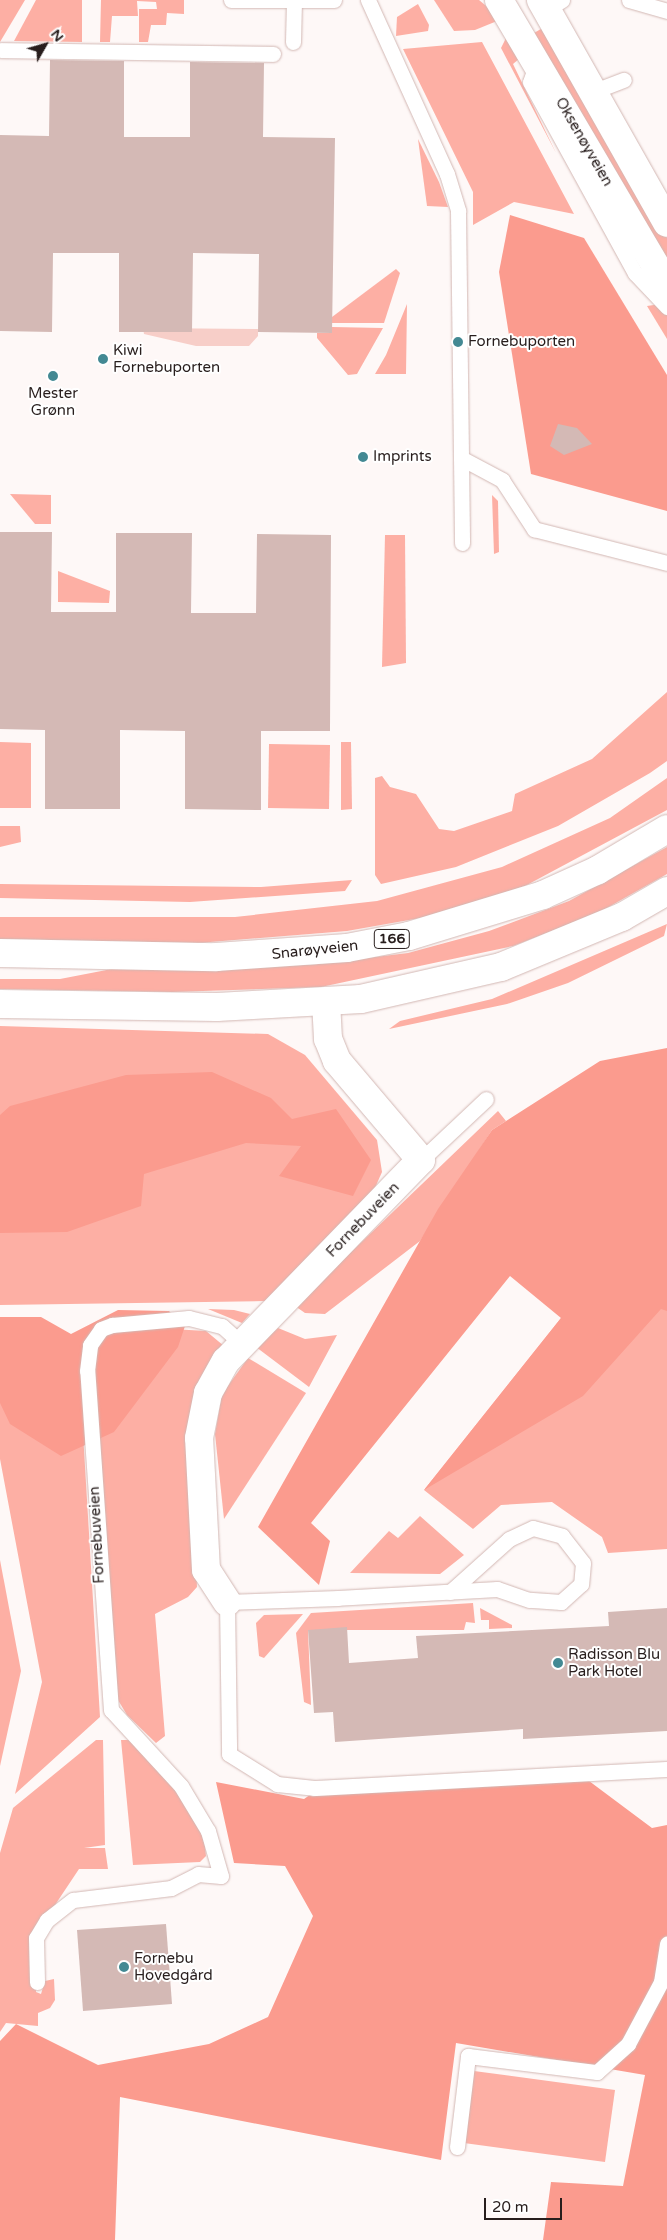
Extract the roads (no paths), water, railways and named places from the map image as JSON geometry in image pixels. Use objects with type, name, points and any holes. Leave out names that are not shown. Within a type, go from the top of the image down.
[{"type":"main road","name":"Oksenøyveien","points":[[499,0],[537,60],[667,285]]},
{"type":"main road","points":[[550,3],[592,92],[667,223]]},
{"type":"main road","name":"Snarøyveien","points":[[0,954],[216,957],[347,948],[409,936],[543,895],[598,870],[667,829]]},
{"type":"main road","points":[[0,1004],[217,1007],[326,1002],[427,986],[501,966],[605,925],[667,891]]},
{"type":"main road","points":[[326,1002],[328,1039],[337,1061],[421,1160]]},
{"type":"main road","name":"Fornebuveien","points":[[227,1602],[206,1570],[199,1438],[208,1393],[226,1361],[421,1160]]},
{"type":"lane","points":[[231,0],[334,0]]},
{"type":"lane","points":[[293,42],[294,0]]},
{"type":"lane","points":[[368,0],[447,174],[458,211],[462,543]]},
{"type":"lane","points":[[629,0],[667,11]]},
{"type":"lane","points":[[2,50],[273,54]]},
{"type":"lane","points":[[537,60],[530,82],[635,272],[667,308]]},
{"type":"lane","points":[[592,92],[624,80]]},
{"type":"lane","points":[[460,458],[502,480],[534,528],[667,563]]},
{"type":"lane","name":"Fornebuveien","points":[[421,1160],[486,1098]]},
{"type":"lane","name":"Fornebuveien","points":[[37,1982],[36,1938],[47,1920],[73,1900],[171,1888],[198,1874],[220,1876],[208,1831],[181,1786],[111,1710],[87,1371],[90,1345],[101,1329],[112,1325],[197,1320],[222,1326],[242,1344]]},
{"type":"lane","points":[[450,1592],[509,1539],[533,1528],[562,1536],[583,1563],[581,1584],[561,1602],[529,1600],[497,1589],[450,1592],[227,1602],[229,1754],[278,1784],[314,1788],[667,1769]]},
{"type":"lane","points":[[457,2147],[468,2056],[598,2072],[628,2044],[661,1982],[667,1943]]},
{"type":"place","name":"Fornebuporten","points":[[458,342]]},
{"type":"place","name":"Kiwi Fornebuporten","points":[[103,359]]},
{"type":"place","name":"Mester Grønn","points":[[53,376]]},
{"type":"place","name":"Imprints","points":[[363,457]]},
{"type":"place","name":"Radisson Blu Park Hotel","points":[[558,1663]]},
{"type":"place","name":"Fornebu Hovedgård","points":[[124,1967]]}]
